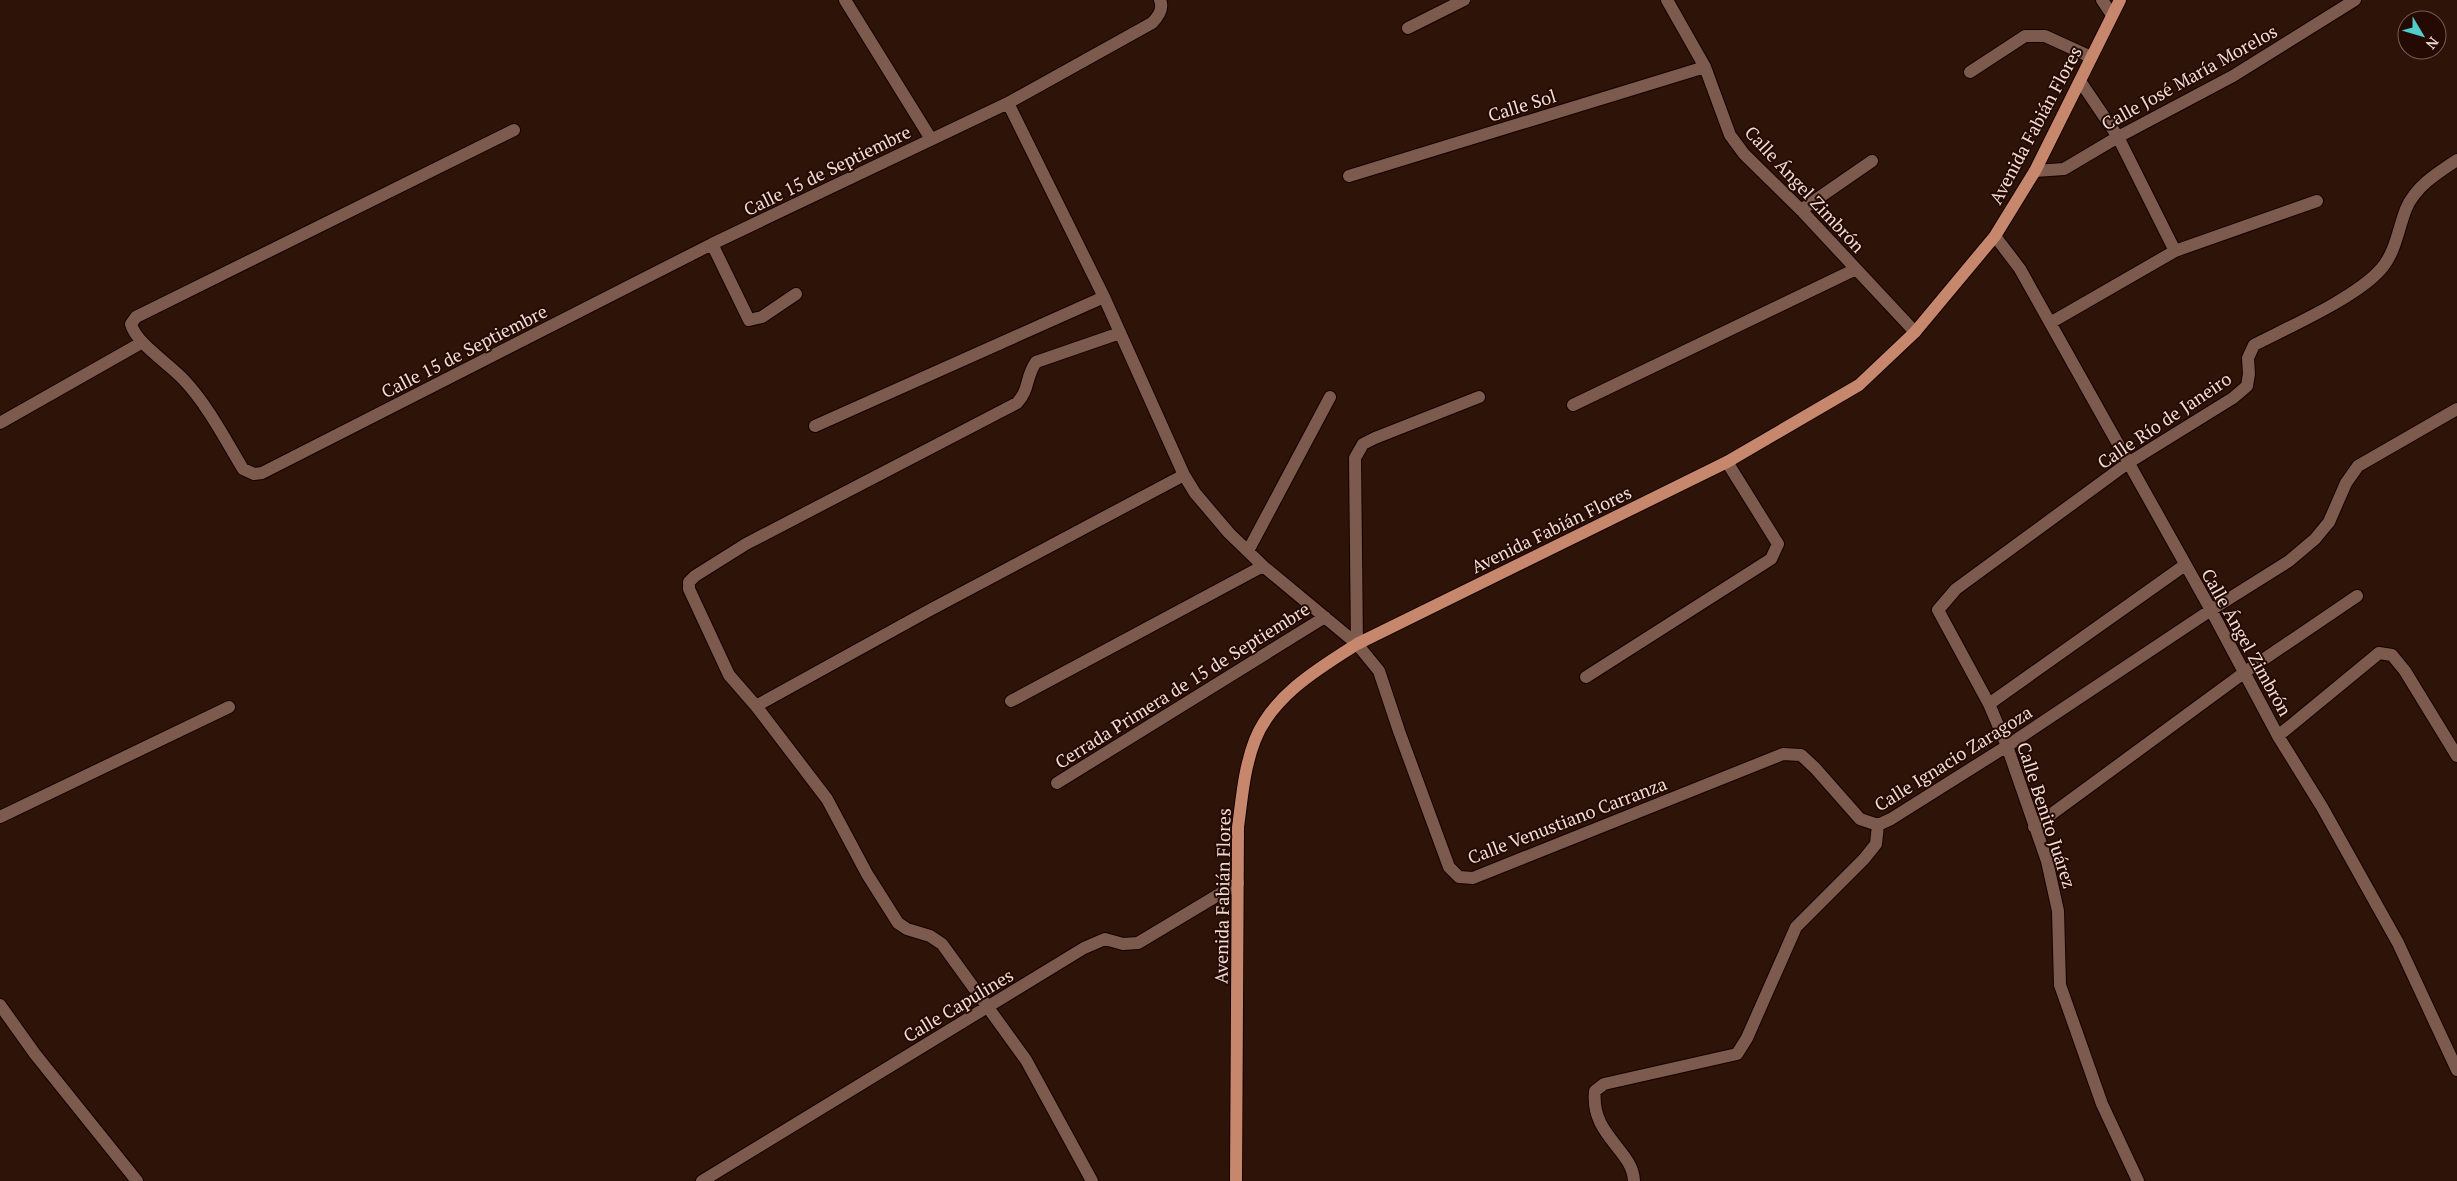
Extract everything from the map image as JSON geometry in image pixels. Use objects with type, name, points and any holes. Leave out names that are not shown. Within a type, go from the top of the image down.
[{"type":"main road","name":"Avenida Fabián Flores","points":[[1236,1181],[1238,827],[1246,770],[1256,738],[1273,712],[1306,676],[1357,644],[1727,462],[1859,385],[1915,332],[1995,236],[2035,171],[2120,0]]},
{"type":"street","points":[[845,0],[931,140]]},
{"type":"street","name":"Calle 15 de Septiembre","points":[[514,130],[136,317],[131,324],[132,331],[142,343],[165,361],[185,381],[243,469],[254,474],[262,473],[712,244],[1008,104],[1152,24],[1160,14],[1162,3],[1160,0]]},
{"type":"street","points":[[1408,28],[1464,0]]},
{"type":"street","name":"Calle Ángel Zimbrón","points":[[1667,0],[1705,67],[1730,135],[1744,154],[1802,210],[1915,332]]},
{"type":"street","points":[[2102,0],[2112,15]]},
{"type":"street","name":"Calle José María Morelos","points":[[2035,171],[2064,169],[2118,137],[2233,76],[2355,0]]},
{"type":"street","points":[[1970,72],[2025,36],[2045,36],[2091,57]]},
{"type":"street","name":"Calle Sol","points":[[1349,176],[1705,67]]},
{"type":"street","points":[[2080,81],[2118,137],[2175,250]]},
{"type":"street","points":[[1008,104],[1104,297],[1184,475],[1211,514],[1263,566],[1357,644]]},
{"type":"street","name":"Calle Río de Janeiro","points":[[1938,610],[1956,589],[2128,463],[2233,398],[2247,386],[2249,374],[2248,358],[2254,345],[2360,287],[2382,268],[2396,242],[2406,208],[2417,192],[2423,184],[2457,160]]},
{"type":"street","points":[[1802,210],[1872,161]]},
{"type":"street","points":[[2050,323],[2175,250],[2317,201]]},
{"type":"street","name":"Calle Ángel Zimbrón","points":[[1995,236],[2020,269],[2211,610],[2278,736],[2322,807],[2398,943],[2457,1070]]},
{"type":"street","points":[[712,244],[749,320],[762,317],[796,294]]},
{"type":"street","points":[[1572,405],[1856,269]]},
{"type":"street","points":[[814,426],[1104,297]]},
{"type":"street","points":[[1092,1181],[1026,1060],[942,944],[930,936],[907,930],[898,923],[867,874],[827,798],[756,706],[729,675],[689,589],[689,582],[695,576],[746,544],[1017,403],[1025,394],[1029,373],[1036,362],[1120,333]]},
{"type":"street","points":[[0,423],[142,343]]},
{"type":"street","points":[[1248,551],[1330,397]]},
{"type":"street","points":[[1357,644],[1355,458],[1363,444],[1375,438],[1479,397]]},
{"type":"street","name":"Calle Ignacio Zaragoza","points":[[1637,1179],[1623,1155],[1605,1132],[1598,1118],[1594,1104],[1595,1091],[1604,1084],[1737,1054],[1747,1038],[1796,927],[1864,859],[1876,844],[1878,825],[1891,819],[2007,746],[2288,561],[2315,539],[2329,522],[2346,483],[2358,466],[2457,409]]},
{"type":"street","points":[[1586,677],[1771,559],[1778,544],[1727,462]]},
{"type":"street","points":[[756,706],[928,611],[1184,475]]},
{"type":"street","points":[[1989,704],[2185,565]]},
{"type":"street","points":[[1011,701],[1263,566]]},
{"type":"street","points":[[2034,827],[2245,672],[2358,596]]},
{"type":"street","name":"Calle Benito Juárez","points":[[1938,610],[1989,704],[2007,746],[2047,861],[2058,911],[2060,985],[2102,1104],[2138,1181]]},
{"type":"street","name":"Cerrada Primera de 15 de Septiembre","points":[[1057,783],[1325,616]]},
{"type":"street","name":"Calle Venustiano Carranza","points":[[1357,644],[1379,671],[1449,867],[1459,877],[1473,878],[1783,754],[1801,755],[1860,819],[1878,825]]},
{"type":"street","points":[[2278,736],[2379,653],[2392,655],[2405,671],[2457,756]]},
{"type":"street","points":[[0,817],[229,706]]},
{"type":"street","name":"Calle Capulines","points":[[702,1181],[1084,948],[1105,940],[1124,944],[1138,943],[1238,883]]},
{"type":"street","points":[[0,1005],[35,1054],[137,1181]]}]
